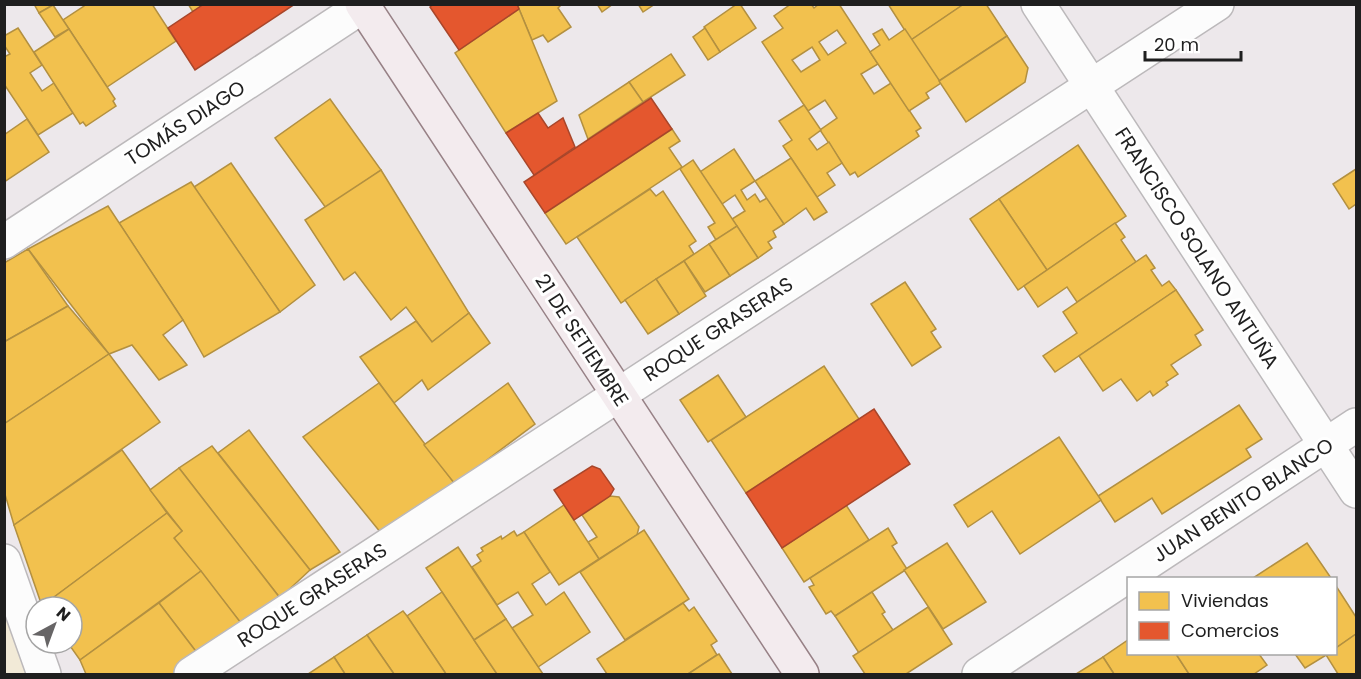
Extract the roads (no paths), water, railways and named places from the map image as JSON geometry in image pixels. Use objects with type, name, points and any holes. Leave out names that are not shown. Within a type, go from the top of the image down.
[{"type":"street","name":"FRANCISCO SOLANO ANTUÑA","points":[[1038,4],[1356,491]]},
{"type":"street","name":"ROQUE GRASERAS","points":[[191,675],[1217,4]]},
{"type":"street","name":"TOMÁS DIAGO","points":[[4,242],[364,5]]},
{"type":"street","name":"21 DE SETIEMBRE","points":[[364,5],[802,675]]},
{"type":"street","name":"JUAN BENITO BLANCO","points":[[979,675],[1356,425]]},
{"type":"street","points":[[4,561],[44,675]]}]
